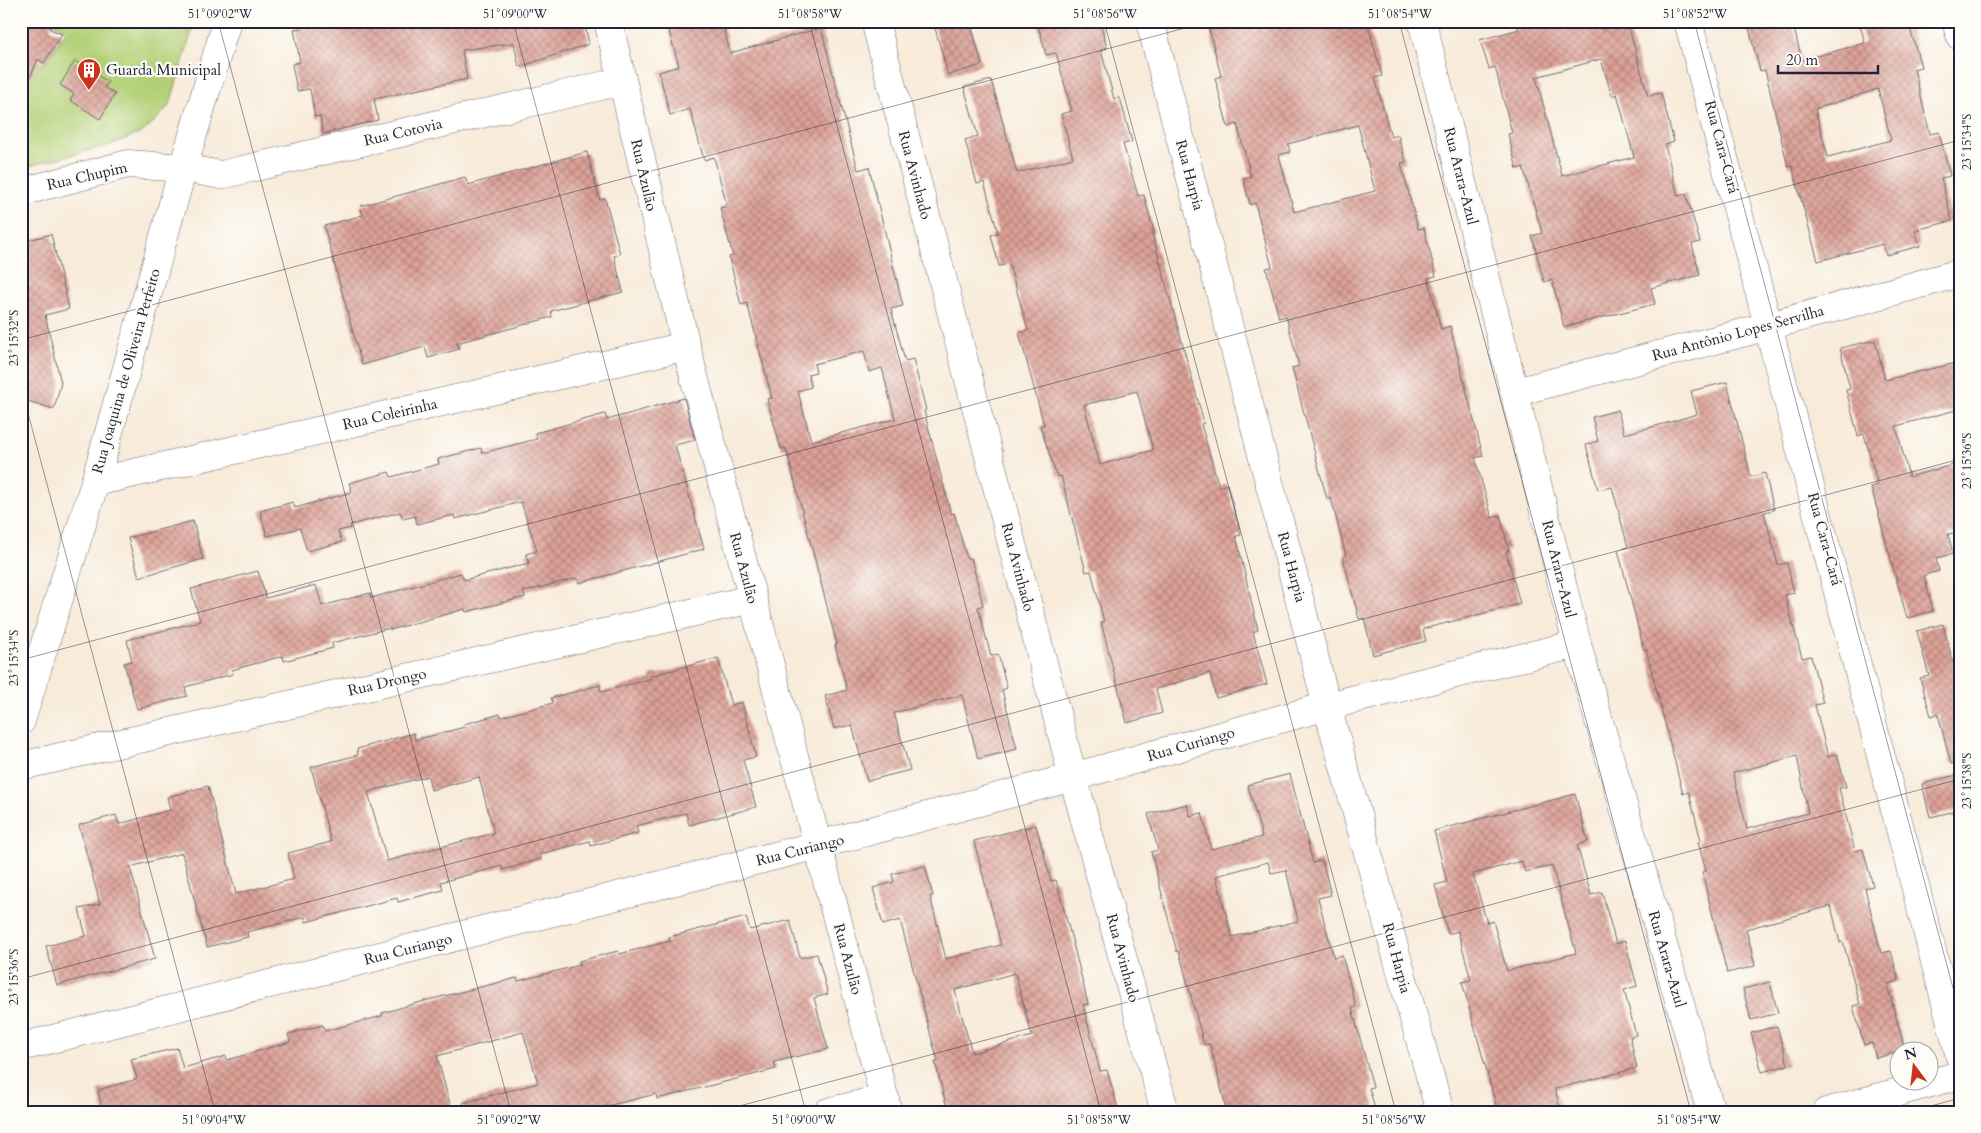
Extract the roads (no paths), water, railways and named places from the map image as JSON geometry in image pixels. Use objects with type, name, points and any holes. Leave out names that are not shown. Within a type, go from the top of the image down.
[{"type":"street","name":"Rua Joaquina de Oliveira Perfeito","points":[[21,720],[95,482],[183,168],[227,21]]},
{"type":"street","name":"Rua Azulão","points":[[608,21],[686,346],[887,1105]]},
{"type":"street","name":"Rua Avinhado","points":[[875,21],[1073,777],[1165,1112]]},
{"type":"street","name":"Rua Harpia","points":[[1150,21],[1327,706],[1440,1112]]},
{"type":"street","name":"Rua Arara-Azul","points":[[1422,21],[1578,644],[1711,1112]]},
{"type":"street","name":"Rua Cara-Cará","points":[[1688,21],[1960,1057]]},
{"type":"street","points":[[1956,21],[1960,36]]},
{"type":"street","name":"Rua Cotovia","points":[[183,168],[221,175],[622,81]]},
{"type":"street","name":"Rua Chupim","points":[[21,192],[128,164],[183,168]]},
{"type":"street","name":"Rua Antônio Lopes Servilha","points":[[1516,392],[1769,326],[1960,273]]},
{"type":"street","name":"Rua Coleirinha","points":[[95,482],[686,346]]},
{"type":"street","name":"Rua Drongo","points":[[21,766],[752,598]]},
{"type":"street","name":"Rua Curiango","points":[[21,1047],[818,845],[1073,777],[1327,706],[1578,644]]},
{"type":"street","points":[[1826,1112],[1960,1075]]},
{"type":"street","points":[[828,1112],[887,1105]]},
{"type":"place","name":"Guarda Municipal","points":[[89,91]]}]
